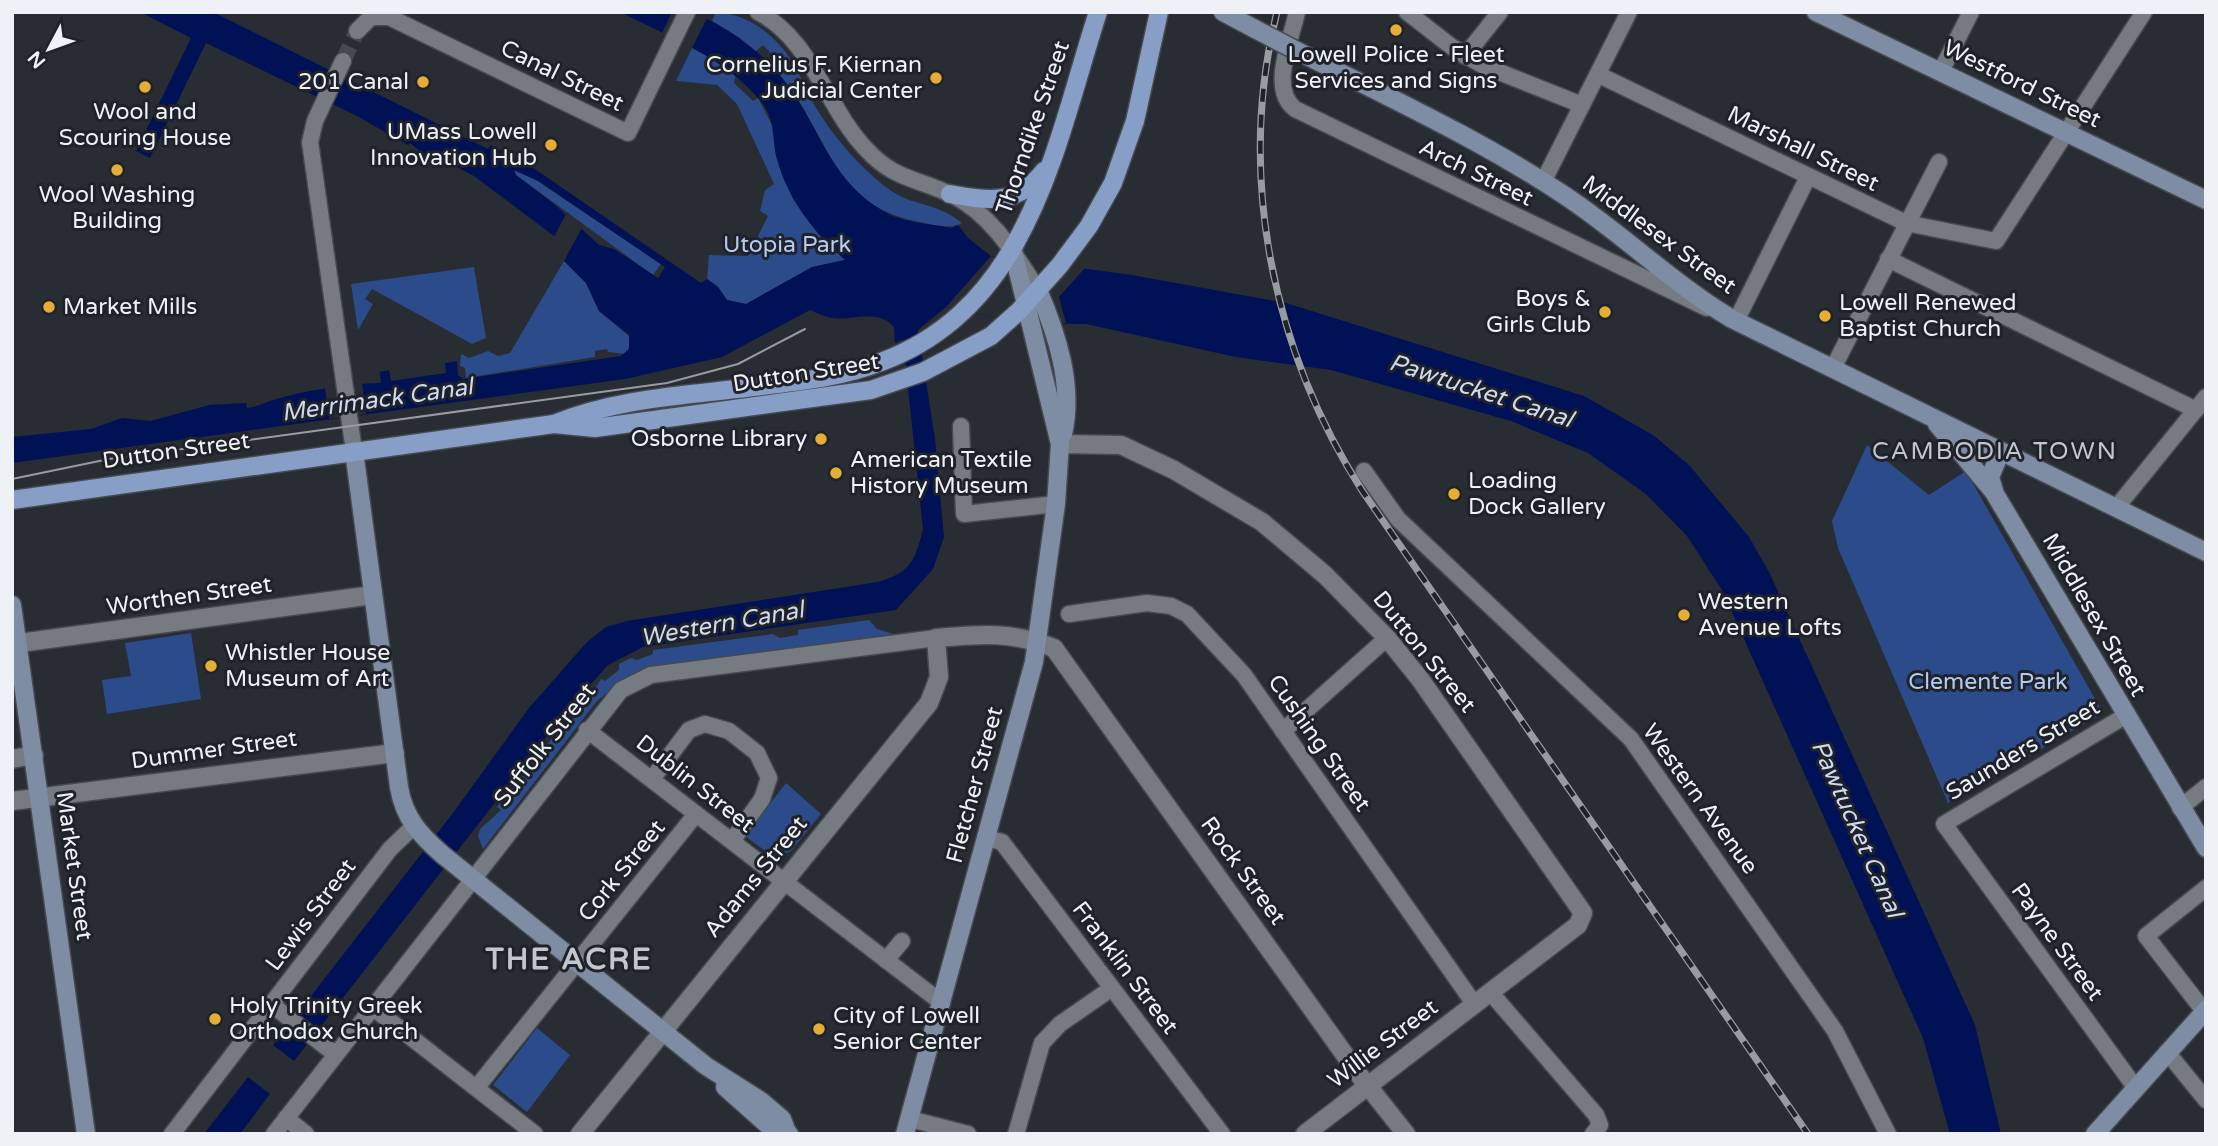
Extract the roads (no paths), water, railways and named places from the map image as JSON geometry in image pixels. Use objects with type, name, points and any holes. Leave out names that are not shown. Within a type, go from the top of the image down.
[{"type":"main road","name":"Thorndike Street","points":[[1014,257],[1036,205],[1098,12]]},
{"type":"main road","points":[[1032,297],[1089,226],[1114,183],[1135,121],[1159,12]]},
{"type":"main road","name":"Middlesex Street","points":[[1223,12],[1488,149],[1543,182],[1601,221],[1683,289],[1734,320],[2206,552]]},
{"type":"main road","name":"Westford Street","points":[[1816,12],[2206,201]]},
{"type":"main road","points":[[950,194],[991,201],[1012,198],[1035,181],[1051,159]]},
{"type":"main road","name":"Fletcher Street","points":[[908,1126],[1038,642],[1056,504],[1060,444],[1067,397],[1063,370],[1050,323],[1032,297],[1014,257]]},
{"type":"main road","name":"Dutton Street","points":[[12,499],[554,424],[603,408],[834,376],[912,347],[963,310],[1014,257]]},
{"type":"main road","name":"Fletcher Street","points":[[1032,297],[1032,323],[1060,444]]},
{"type":"main road","name":"Dutton Street","points":[[554,424],[596,428],[838,396],[906,379],[976,345],[1010,320],[1032,297]]},
{"type":"main road","name":"Middlesex Street","points":[[1930,416],[1995,494],[2124,716],[2206,848]]},
{"type":"main road","points":[[354,451],[401,800],[417,831],[706,1066],[761,1120],[771,1128],[788,1133]]},
{"type":"main road","points":[[1995,494],[1990,477],[2001,451]]},
{"type":"main road","name":"Market Street","points":[[12,605],[15,644],[34,755],[86,1134]]},
{"type":"main road","points":[[2102,1131],[2135,1087],[2205,1011]]},
{"type":"street","name":"Canal Street","points":[[357,31],[371,17],[389,17],[628,133],[687,12]]},
{"type":"street","points":[[758,12],[777,23],[793,39],[848,128],[870,154],[902,177],[950,194],[979,213],[1014,257]]},
{"type":"street","name":"Arch Street","points":[[1297,12],[1282,86],[1285,100],[1295,109],[1648,282],[1734,320]]},
{"type":"street","points":[[1407,12],[1465,56],[1582,105]]},
{"type":"street","points":[[1465,56],[1500,12]]},
{"type":"street","points":[[1543,182],[1629,12]]},
{"type":"street","points":[[1941,71],[1971,12]]},
{"type":"street","points":[[2068,133],[2144,12]]},
{"type":"street","points":[[342,64],[311,133],[311,152],[354,451]]},
{"type":"street","name":"Marshall Street","points":[[1599,75],[1906,223],[1996,241],[2068,133]]},
{"type":"street","points":[[1833,368],[1939,162]]},
{"type":"street","points":[[1734,320],[1808,177]]},
{"type":"street","points":[[1888,259],[2201,404],[2116,508]]},
{"type":"street","points":[[961,426],[964,514],[1041,503],[1056,504]]},
{"type":"street","name":"Dutton Street","points":[[1060,444],[1121,445],[1174,470],[1262,522],[1325,575],[1387,638],[1420,679],[1583,913],[1578,925],[1491,993]]},
{"type":"street","name":"Western Avenue","points":[[1364,471],[1398,519],[1631,739],[1835,1031],[1888,1134]]},
{"type":"street","name":"Worthen Street","points":[[15,644],[373,596]]},
{"type":"street","name":"Cushing Street","points":[[1069,614],[1147,603],[1171,606],[1187,614],[1244,675],[1475,1005]]},
{"type":"street","name":"Suffolk Street","points":[[274,1134],[372,1007],[466,872],[621,690],[651,675],[936,638],[1019,635],[1038,642]]},
{"type":"street","name":"Adams Street","points":[[580,1134],[929,702],[939,677],[936,638]]},
{"type":"street","points":[[1283,731],[1387,638]]},
{"type":"street","name":"Rock Street","points":[[1038,642],[1054,648],[1368,1086],[1406,1134]]},
{"type":"street","name":"Saunders Street","points":[[1944,824],[2124,716]]},
{"type":"street","points":[[652,779],[689,730],[705,724],[729,731],[757,753],[769,778],[762,799],[732,841]]},
{"type":"street","name":"Dublin Street","points":[[587,730],[942,1003]]},
{"type":"street","name":"Dummer Street","points":[[12,801],[395,753]]},
{"type":"street","points":[[12,759],[34,755]]},
{"type":"street","points":[[2180,808],[2206,787]]},
{"type":"street","name":"Cork Street","points":[[477,1087],[696,814]]},
{"type":"street","name":"Payne Street","points":[[1944,824],[2135,1087]]},
{"type":"street","name":"Lewis Street","points":[[172,1134],[390,849],[417,831]]},
{"type":"street","name":"Franklin Street","points":[[986,838],[1002,842],[1222,1134]]},
{"type":"street","points":[[2205,1011],[2146,936],[2206,888]]},
{"type":"street","points":[[886,960],[902,941]]},
{"type":"street","points":[[1016,1134],[1042,1044],[1060,1024],[1112,988]]},
{"type":"street","points":[[1491,993],[1596,1115],[1600,1125],[1593,1134]]},
{"type":"street","name":"Willie Street","points":[[1306,1134],[1491,993]]},
{"type":"street","points":[[271,1004],[335,1054]]},
{"type":"street","points":[[372,1007],[535,1134]]},
{"type":"street","points":[[2167,1052],[2206,1100]]},
{"type":"street","points":[[286,1118],[306,1134]]},
{"type":"street","points":[[908,1126],[968,1134]]},
{"type":"water","points":[[687,11],[708,19],[735,35],[770,64],[789,87],[830,156],[852,186],[867,200],[892,216],[952,228],[958,225],[968,238],[991,256],[1132,275],[1286,303],[1584,396],[1653,435],[1689,465],[1749,537],[1769,572],[1975,1025],[2001,1134],[1950,1134],[1923,1038],[1722,590],[1687,536],[1646,494],[1588,453],[1511,421],[1331,370],[1236,357],[1086,324],[1025,323],[946,307],[918,330],[935,439],[944,537],[933,569],[896,610],[643,647],[608,665],[563,715],[294,1061],[273,1045],[453,813],[529,708],[587,642],[606,627],[627,621],[878,582],[898,574],[910,564],[923,530],[903,340],[895,343],[894,327],[880,318],[832,318],[810,310],[722,357],[625,379],[12,463],[12,437],[91,429],[122,418],[151,421],[209,405],[246,403],[247,408],[313,390],[381,383],[380,372],[389,370],[391,381],[446,373],[445,363],[457,361],[458,375],[463,379],[621,356],[629,349],[629,335],[599,311],[586,283],[564,261],[562,250],[554,236],[474,176],[432,154],[429,158],[410,143],[408,145],[355,115],[206,43],[150,158],[136,151],[191,38],[140,12],[213,12],[488,149],[490,145],[526,163],[701,283],[707,279],[718,287],[727,300],[746,304],[812,267],[845,260],[813,227],[795,202],[777,159],[769,114],[759,99],[745,84],[712,60],[620,12]],"holes":[[[514,170],[538,181],[665,267],[658,278],[614,249],[599,245],[554,204],[516,175]]]},
{"type":"water","points":[[248,1077],[270,1094],[240,1134],[204,1134]]},
{"type":"tunnel","points":[[343,61],[357,31]]},
{"type":"tram line","points":[[12,479],[109,459],[667,383],[738,364],[805,329]]},
{"type":"railway","points":[[1277,12],[1265,74],[1260,136],[1262,199],[1271,261],[1285,322],[1306,381],[1332,438],[1363,492],[1808,1134]]},
{"type":"place","name":"Lowell Police - Fleet Services and Signs","points":[[1396,30]]},
{"type":"place","name":"Cornelius F. Kiernan Judicial Center","points":[[936,78]]},
{"type":"place","name":"201 Canal","points":[[423,82]]},
{"type":"place","name":"Wool and Scouring House","points":[[145,87]]},
{"type":"place","name":"UMass Lowell Innovation Hub","points":[[551,145]]},
{"type":"place","name":"Wool Washing Building","points":[[117,170]]},
{"type":"place","name":"Market Mills","points":[[49,307]]},
{"type":"place","name":"Boys & Girls Club","points":[[1605,312]]},
{"type":"place","name":"Lowell Renewed Baptist Church","points":[[1825,316]]},
{"type":"place","name":"Osborne Library","points":[[821,439]]},
{"type":"place","name":"American Textile History Museum","points":[[836,473]]},
{"type":"place","name":"Loading Dock Gallery","points":[[1454,494]]},
{"type":"place","name":"Western Avenue Lofts","points":[[1684,615]]},
{"type":"place","name":"Whistler House Museum of Art","points":[[211,666]]},
{"type":"place","name":"Holy Trinity Greek Orthodox Church","points":[[215,1019]]},
{"type":"place","name":"City of Lowell Senior Center","points":[[819,1029]]},
{"type":"district","name":"CAMBODIA TOWN","points":[[1995,451]]},
{"type":"district","name":"THE ACRE","points":[[569,959]]},
{"type":"park label","name":"Utopia Park","points":[[787,245]]},
{"type":"park label","name":"Clemente Park","points":[[1988,682]]},
{"type":"water label","name":"Pawtucket Canal","points":[[1481,391]]},
{"type":"water label","name":"Merrimack Canal","points":[[377,400]]},
{"type":"water label","name":"Western Canal","points":[[722,624]]},
{"type":"water label","name":"Pawtucket Canal","points":[[1857,829]]}]
